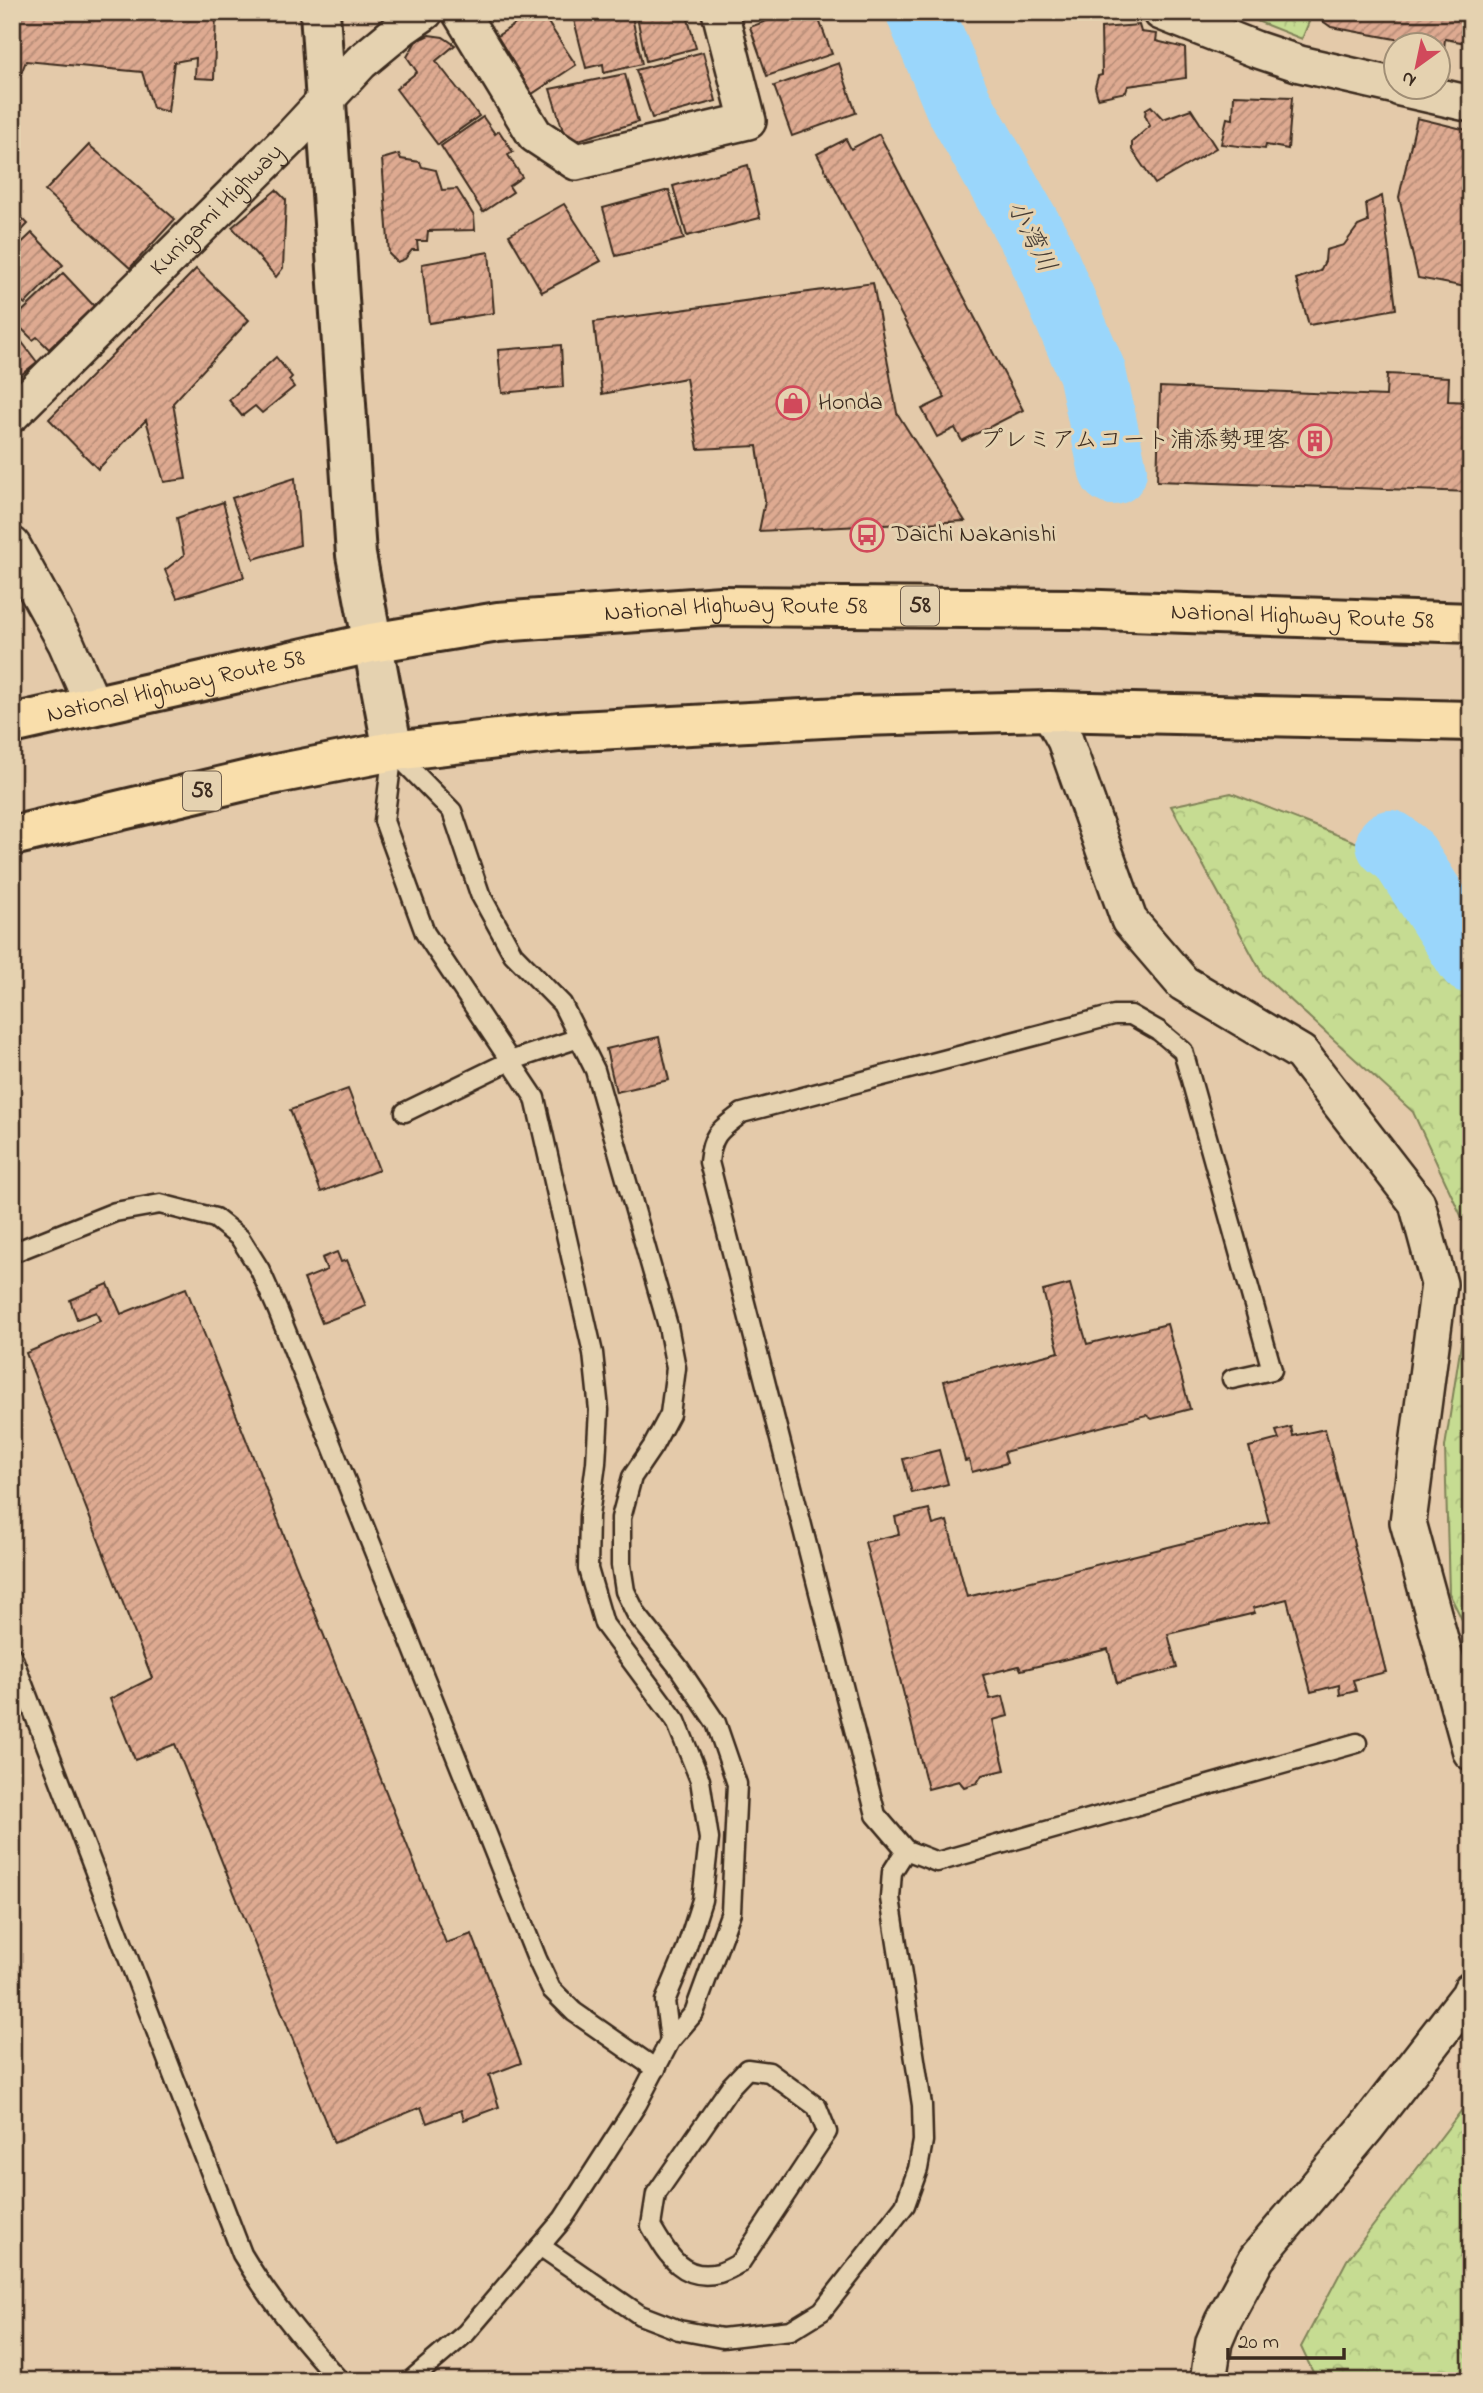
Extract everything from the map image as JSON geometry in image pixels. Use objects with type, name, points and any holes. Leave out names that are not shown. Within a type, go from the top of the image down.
[{"type":"highway","name":"National Highway Route 58","points":[[12,724],[371,643],[498,622],[721,606],[1073,609],[1471,623]]},
{"type":"highway","name":"58","points":[[12,836],[261,777],[393,751],[559,732],[860,716],[1049,711],[1471,721]]},
{"type":"street","points":[[320,12],[353,526],[371,643],[393,751]]},
{"type":"street","name":"Kunigami Highway","points":[[12,415],[294,134],[361,62],[425,12]]},
{"type":"street","points":[[460,12],[536,135],[576,162],[748,121],[720,12]]},
{"type":"street","points":[[1161,12],[1255,50],[1300,64],[1382,83]]},
{"type":"street","points":[[1452,100],[1471,104]]},
{"type":"street","points":[[12,545],[66,643],[93,705]]},
{"type":"street","points":[[1049,711],[1065,740],[1129,920],[1183,983],[1301,1053],[1417,1203],[1439,1284],[1408,1522],[1471,1752]]},
{"type":"street","points":[[1208,2381],[1214,2342],[1257,2258],[1366,2128],[1471,1990]]},
{"type":"lane","points":[[393,751],[452,811],[480,894],[513,954],[562,1004],[595,1070],[668,1326],[676,1368],[670,1414],[632,1477],[621,1518],[621,1565],[625,1591],[637,1615],[679,1668],[716,1723],[737,1784],[731,1912],[694,2013],[670,2041],[614,2141],[563,2219],[466,2333],[410,2381]]},
{"type":"lane","points":[[393,751],[384,821],[425,933],[535,1098],[593,1353],[599,1410],[589,1516],[588,1569],[604,1624],[676,1721],[700,1780],[709,1839],[702,1900],[685,1953],[665,2001],[670,2041]]},
{"type":"lane","points":[[1231,1379],[1272,1370],[1183,1051],[1159,1031],[1131,1015],[1114,1015],[742,1113],[721,1129],[711,1143],[709,1162],[876,1815],[906,1850],[937,1862],[1357,1743]]},
{"type":"lane","points":[[405,1112],[510,1061],[579,1038]]},
{"type":"lane","points":[[12,1253],[115,1212],[160,1204],[215,1218],[240,1238],[260,1270],[278,1311],[531,1946],[551,1989],[574,2012],[656,2069]]},
{"type":"lane","points":[[12,1657],[242,2254],[263,2289],[340,2381]]},
{"type":"lane","points":[[540,2246],[640,2315],[679,2330],[722,2338],[791,2330],[822,2311],[905,2205],[922,2151],[922,2105],[890,1898],[892,1872],[906,1850]]},
{"type":"lane","points":[[747,2069],[769,2072],[817,2107],[827,2132],[740,2263],[719,2273],[691,2273],[670,2258],[651,2226],[656,2194],[747,2069]]},
{"type":"green space","points":[[1234,12],[1294,12],[1309,22],[1302,39]]},
{"type":"green space","points":[[1231,793],[1386,854],[1471,932],[1471,1237],[1413,1112],[1263,975],[1171,806]]},
{"type":"green space","points":[[1471,1279],[1471,1638],[1449,1593],[1445,1447]]},
{"type":"green space","points":[[1471,2098],[1471,2366],[1455,2381],[1317,2381],[1301,2347],[1347,2260]]},
{"type":"building","points":[[12,12],[216,12],[214,79],[195,78],[196,58],[174,62],[168,112],[153,108],[142,72],[26,61],[18,81],[12,79]]},
{"type":"building","points":[[534,12],[541,12],[576,65],[532,94],[497,36]]},
{"type":"building","points":[[572,12],[631,12],[642,64],[604,73],[603,64],[586,68]]},
{"type":"building","points":[[636,12],[686,12],[696,48],[646,61]]},
{"type":"building","points":[[791,12],[816,12],[832,54],[767,76],[750,27]]},
{"type":"building","points":[[1310,12],[1471,12],[1471,44],[1452,40],[1452,32],[1382,32],[1382,36],[1331,27]]},
{"type":"building","points":[[1139,25],[1141,32],[1157,34],[1156,41],[1185,48],[1186,78],[1128,86],[1126,92],[1098,98],[1095,87],[1098,76],[1102,75],[1101,28]]},
{"type":"building","points":[[429,35],[443,37],[455,45],[436,61],[479,116],[438,145],[396,89],[417,72],[407,57],[416,41]]},
{"type":"building","points":[[703,52],[716,101],[652,118],[636,70]]},
{"type":"building","points":[[839,63],[856,113],[792,136],[774,86]]},
{"type":"building","points":[[625,74],[638,122],[575,141],[564,134],[550,89]]},
{"type":"building","points":[[1234,95],[1292,97],[1288,149],[1266,145],[1265,149],[1221,144],[1227,118],[1233,119]]},
{"type":"building","points":[[1151,106],[1163,119],[1191,109],[1216,148],[1155,184],[1132,150],[1132,142],[1150,126],[1145,115],[1146,109]]},
{"type":"building","points":[[483,117],[495,134],[499,131],[513,152],[508,155],[522,177],[509,186],[513,192],[483,212],[441,146]]},
{"type":"building","points":[[1417,118],[1471,131],[1471,288],[1418,278],[1399,197]]},
{"type":"building","points":[[879,134],[1023,410],[962,441],[955,428],[937,437],[922,409],[945,398],[817,154],[846,139],[851,149]]},
{"type":"building","points":[[89,145],[175,219],[130,268],[45,191]]},
{"type":"building","points":[[399,154],[401,159],[420,162],[422,167],[436,170],[442,190],[457,189],[474,216],[475,230],[428,231],[427,241],[417,241],[418,250],[412,250],[405,259],[397,262],[389,254],[382,159]]},
{"type":"building","points":[[748,165],[760,218],[687,236],[673,186]]},
{"type":"building","points":[[276,190],[286,200],[283,268],[276,277],[232,227]]},
{"type":"building","points":[[669,190],[684,239],[616,256],[603,208]]},
{"type":"building","points":[[1382,196],[1396,309],[1309,325],[1296,279],[1320,271],[1326,250],[1344,245],[1358,226],[1368,222],[1366,203]]},
{"type":"building","points":[[564,204],[601,261],[542,292],[509,235]]},
{"type":"building","points":[[12,208],[28,224],[12,241]]},
{"type":"building","points":[[32,233],[63,265],[25,304],[19,299],[12,304],[12,252]]},
{"type":"building","points":[[489,252],[494,313],[429,323],[422,264]]},
{"type":"building","points":[[196,269],[249,320],[173,403],[186,479],[164,482],[146,420],[98,469],[49,419]]},
{"type":"building","points":[[63,273],[94,306],[49,349],[37,337],[33,340],[13,320]]},
{"type":"building","name":"Honda","points":[[873,283],[897,413],[965,521],[759,531],[765,501],[757,446],[698,449],[686,378],[602,394],[594,322]]},
{"type":"building","points":[[12,329],[37,362],[12,382]]},
{"type":"building","points":[[561,345],[563,387],[502,393],[498,350]]},
{"type":"building","points":[[276,357],[292,377],[289,380],[294,387],[262,413],[255,406],[242,416],[229,400]]},
{"type":"building","name":"プレミアムコート浦添勢理客","points":[[1387,374],[1449,377],[1448,401],[1471,402],[1471,492],[1157,481],[1160,387],[1386,396]]},
{"type":"building","points":[[295,478],[300,545],[254,559],[232,498]]},
{"type":"building","points":[[223,502],[244,577],[177,598],[165,570],[184,555],[177,518]]},
{"type":"building","points":[[659,1037],[669,1080],[616,1092],[606,1049]]},
{"type":"building","points":[[348,1089],[379,1170],[321,1192],[290,1110]]},
{"type":"building","points":[[337,1252],[341,1262],[347,1260],[366,1306],[322,1323],[304,1279],[327,1270],[322,1258]]},
{"type":"building","points":[[108,1284],[121,1314],[186,1288],[446,1943],[472,1934],[521,2063],[489,2075],[499,2107],[464,2120],[461,2110],[427,2123],[421,2107],[334,2143],[175,1744],[135,1760],[110,1699],[152,1678],[26,1353],[100,1321],[96,1312],[77,1319],[70,1300]]},
{"type":"building","points":[[1070,1284],[1087,1344],[1167,1324],[1190,1409],[1152,1419],[1146,1415],[1004,1452],[1007,1463],[972,1472],[969,1460],[965,1461],[944,1381],[1059,1352],[1043,1291]]},
{"type":"building","points":[[1291,1427],[1293,1436],[1325,1429],[1386,1672],[1353,1680],[1356,1691],[1340,1695],[1339,1685],[1311,1692],[1287,1599],[1253,1608],[1255,1613],[1168,1634],[1177,1668],[1117,1683],[1108,1649],[1021,1670],[1019,1666],[983,1675],[990,1699],[1003,1696],[1008,1716],[993,1720],[1005,1770],[982,1775],[977,1783],[964,1787],[959,1781],[928,1789],[865,1542],[899,1534],[895,1517],[929,1509],[933,1525],[947,1521],[967,1597],[1269,1522],[1249,1447],[1279,1439],[1276,1431]]},
{"type":"building","points":[[939,1450],[948,1484],[912,1493],[903,1459]]},
{"type":"waterway","name":"小湾川","points":[[920,12],[958,104],[1039,248],[1092,372],[1113,471]]},
{"type":"waterway","name":"小湾川","points":[[1390,844],[1403,854],[1471,960]]},
{"type":"place","name":"Honda","points":[[793,403]]},
{"type":"place","name":"プレミアムコート浦添勢理客","points":[[1315,441]]},
{"type":"place","name":"Daichi Nakanishi","points":[[867,535]]}]
